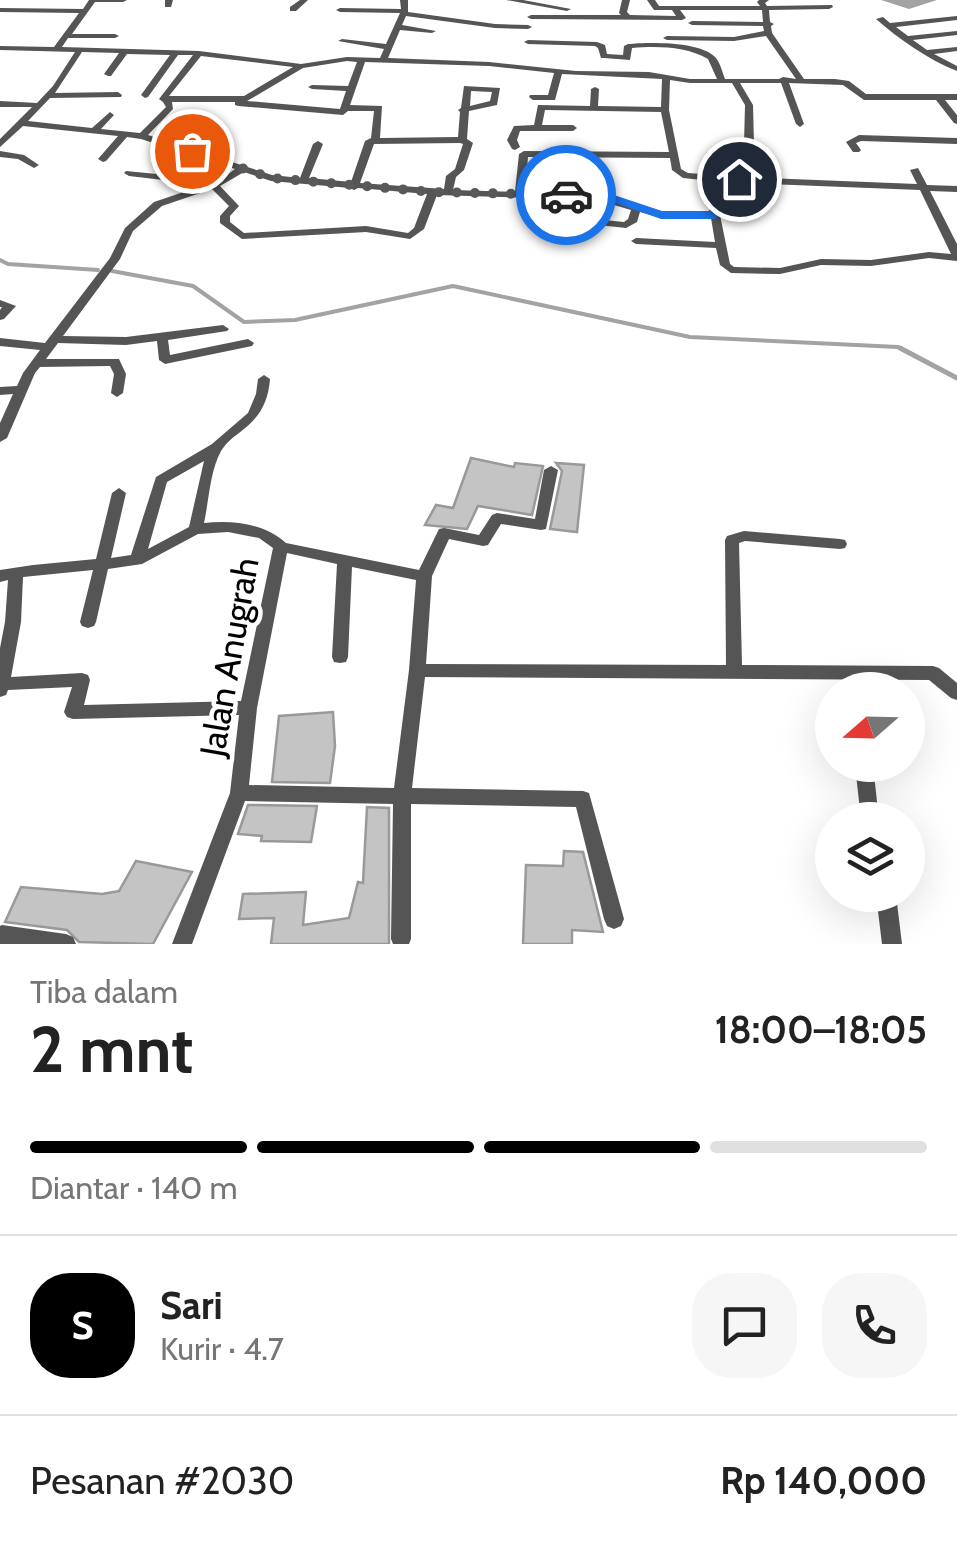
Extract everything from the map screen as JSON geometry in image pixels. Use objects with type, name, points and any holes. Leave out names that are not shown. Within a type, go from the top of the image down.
[{"type":"street","points":[[58,48],[93,0],[124,0]]},
{"type":"street","points":[[293,9],[304,0]]},
{"type":"street","points":[[384,58],[404,12],[404,0]]},
{"type":"street","points":[[510,0],[603,10]]},
{"type":"street","points":[[626,0],[623,12],[630,20]]},
{"type":"street","points":[[651,0],[657,8],[765,4],[829,7]]},
{"type":"street","points":[[524,69],[531,16],[547,4]]},
{"type":"street","points":[[765,4],[769,28],[783,49],[780,52],[800,79]]},
{"type":"street","points":[[674,8],[692,23],[769,28]]},
{"type":"street","points":[[340,10],[446,17],[482,28],[528,27]]},
{"type":"street","points":[[0,14],[82,15]]},
{"type":"street","points":[[531,16],[682,18]]},
{"type":"street","points":[[956,70],[883,23],[957,18]]},
{"type":"street","points":[[692,23],[704,38]]},
{"type":"street","points":[[397,28],[432,31]]},
{"type":"street","points":[[528,42],[590,43],[602,47],[604,56],[628,58],[628,46],[642,43],[745,38],[769,28]]},
{"type":"street","points":[[906,40],[957,32]]},
{"type":"street","points":[[67,36],[115,36]]},
{"type":"street","points":[[342,42],[389,47]]},
{"type":"street","points":[[661,42],[704,52],[714,60],[722,80]]},
{"type":"street","points":[[734,46],[779,44]]},
{"type":"street","points":[[0,48],[199,53],[301,66],[384,58],[666,78],[844,82],[869,111]]},
{"type":"street","points":[[925,53],[957,48]]},
{"type":"street","points":[[48,96],[80,50]]},
{"type":"street","points":[[108,74],[125,51]]},
{"type":"street","points":[[145,94],[176,52]]},
{"type":"street","points":[[199,53],[162,97],[338,113],[345,108],[379,108],[375,140]]},
{"type":"street","points":[[345,108],[362,59]]},
{"type":"street","points":[[462,140],[462,110],[476,64]]},
{"type":"street","points":[[227,102],[246,99],[301,66]]},
{"type":"street","points":[[533,97],[552,100],[558,72]]},
{"type":"street","points":[[666,78],[665,110],[679,174],[957,189]]},
{"type":"street","points":[[783,79],[800,124]]},
{"type":"street","points":[[734,80],[749,105],[749,144],[762,179]]},
{"type":"street","points":[[312,88],[351,89]]},
{"type":"street","points":[[462,110],[496,100],[497,90],[467,88]]},
{"type":"street","points":[[594,108],[595,90]]},
{"type":"street","points":[[0,133],[29,106],[48,96],[118,95]]},
{"type":"street","points":[[860,96],[957,97]]},
{"type":"street","points":[[939,98],[957,121]]},
{"type":"street","points":[[142,136],[166,114],[170,107],[167,100]]},
{"type":"street","points":[[0,107],[29,106]]},
{"type":"street","points":[[0,144],[29,106]]},
{"type":"street","points":[[538,125],[541,107],[665,110]]},
{"type":"street","points":[[95,130],[110,115]]},
{"type":"street","points":[[19,123],[142,136],[242,169],[302,181],[448,193],[598,196],[661,215],[715,215]]},
{"type":"street","points":[[515,147],[512,140],[517,128],[573,128]]},
{"type":"street","points":[[103,159],[125,134]]},
{"type":"street","points":[[856,150],[851,142],[859,138],[953,141],[956,156]]},
{"type":"street","points":[[354,187],[370,141],[462,140],[468,144],[466,156],[451,176],[448,193]]},
{"type":"street","points":[[302,181],[318,144]]},
{"type":"street","points":[[0,154],[21,157],[34,165]]},
{"type":"street","points":[[520,194],[524,154],[675,155]]},
{"type":"street","points":[[129,173],[190,179],[212,158]]},
{"type":"street","points":[[0,438],[36,363],[99,282],[129,230],[158,204],[214,185],[242,169]]},
{"type":"street","points":[[716,179],[715,215],[726,265],[731,270],[780,270],[821,262],[957,256],[915,170]]},
{"type":"street","points":[[214,185],[234,206],[225,216],[225,223],[242,236],[366,229],[410,236],[419,229],[433,192]]},
{"type":"street","points":[[574,220],[626,224],[633,220],[636,208]]},
{"type":"street","points":[[661,215],[663,242]]},
{"type":"street","points":[[636,241],[722,245]]},
{"type":"street","points":[[0,304],[10,306],[0,318]]},
{"type":"street","points":[[0,342],[126,341],[224,328]]},
{"type":"street","points":[[162,337],[165,360]]},
{"type":"street","points":[[148,364],[248,343]]},
{"type":"street","points":[[36,363],[115,362],[120,374],[117,394]]},
{"type":"street","points":[[137,560],[161,480],[246,423],[260,400],[264,379]]},
{"type":"street","points":[[0,391],[22,390]]},
{"type":"street","points":[[196,530],[216,446]]},
{"type":"street","points":[[400,939],[402,795],[424,576],[444,533],[483,541],[497,518],[542,525],[551,470]]},
{"type":"street","points":[[88,622],[119,493]]},
{"type":"street","name":"Jalan Anugrah","points":[[8,575],[137,560],[166,549],[196,530],[253,529],[272,536],[281,547],[248,708],[239,793],[182,944]]},
{"type":"street","points":[[734,671],[732,540],[744,536],[840,544]]},
{"type":"street","points":[[281,547],[424,576]]},
{"type":"street","points":[[340,657],[345,559]]},
{"type":"street","points":[[8,575],[13,622],[1,687],[82,680],[73,712],[248,708]]},
{"type":"street","points":[[417,670],[734,671],[815,678]]},
{"type":"street","points":[[925,674],[933,673],[957,693]]},
{"type":"street","points":[[239,793],[584,799],[614,919]]},
{"type":"street","points":[[888,912],[892,944]]},
{"type":"street","points":[[2,935],[66,944]]},
{"type":"building","points":[[471,458],[514,467],[515,463],[543,466],[532,515],[478,506],[467,529],[425,525],[436,505],[453,508]]},
{"type":"building","points":[[556,463],[584,465],[577,532],[550,529],[562,471]]},
{"type":"building","points":[[333,712],[335,746],[330,783],[272,782],[279,716]]},
{"type":"building","points":[[248,805],[317,806],[311,842],[261,841],[262,836],[238,834]]},
{"type":"building","points":[[367,807],[389,808],[389,944],[271,944],[274,918],[239,919],[243,894],[306,892],[303,925],[349,918],[358,882],[363,883]]},
{"type":"building","points":[[564,851],[583,852],[603,932],[572,930],[572,944],[523,944],[526,865],[563,866]]},
{"type":"building","points":[[136,861],[192,872],[153,944],[79,942],[67,930],[5,922],[21,887],[102,894],[119,891]]},
{"type":"waterway","points":[[889,0],[909,4],[929,0]]},
{"type":"waterway","points":[[0,260],[8,264],[98,270]]},
{"type":"waterway","points":[[112,271],[193,286],[244,322],[295,320],[453,286],[690,337],[898,347],[905,351]]},
{"type":"waterway","points":[[900,348],[957,378]]},
{"type":"way so far","points":[[192,151],[271,178],[433,192],[566,195]]},
{"type":"route","points":[[566,195],[614,199],[661,215],[715,215],[716,179],[739,179]]}]
